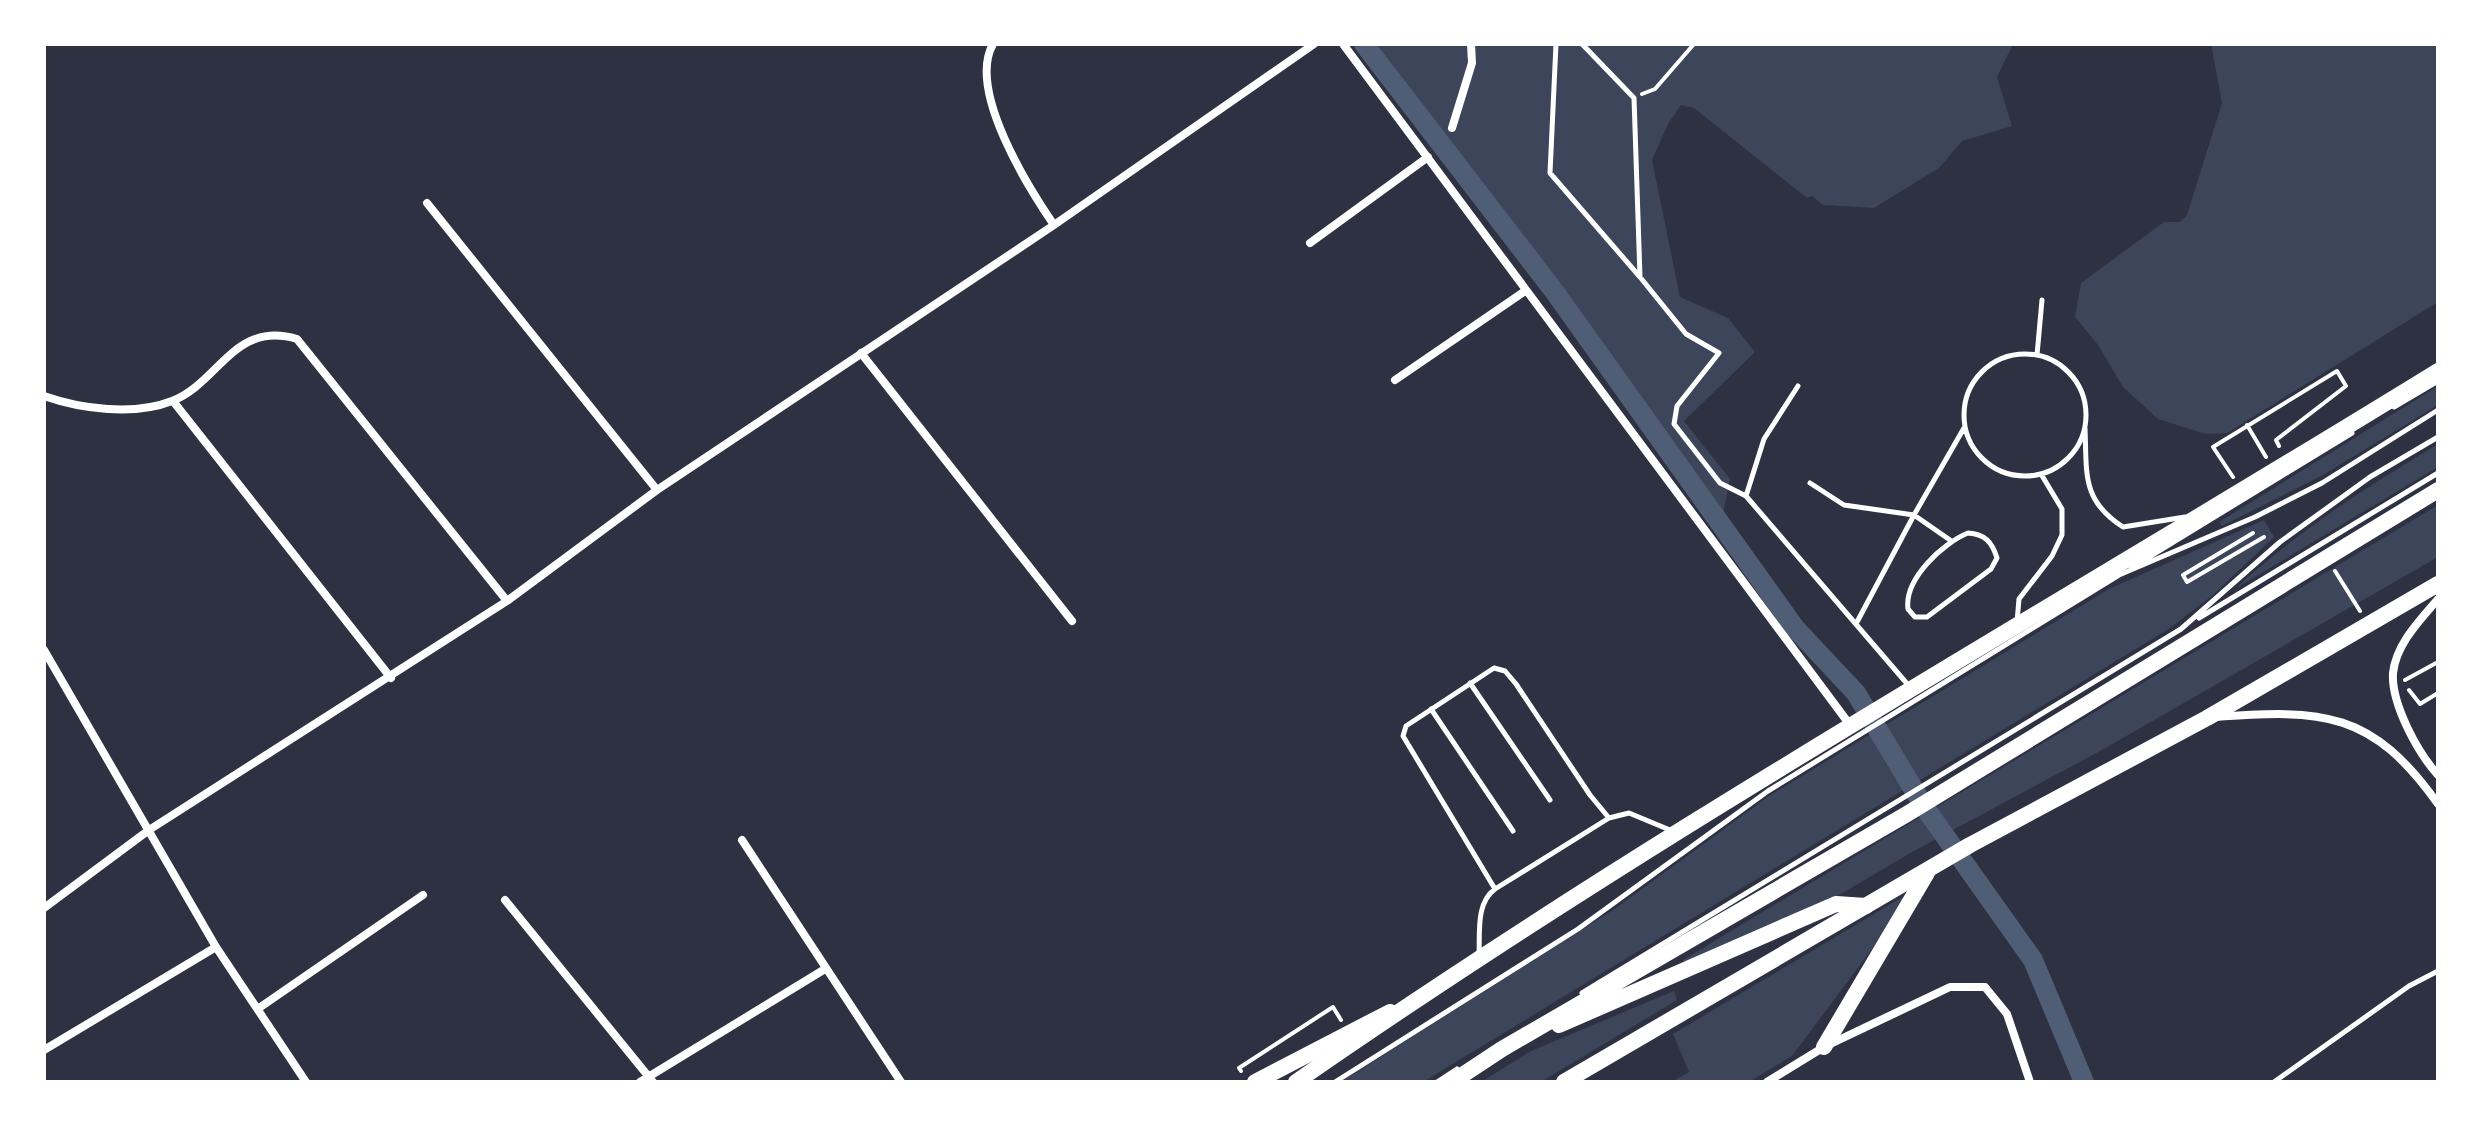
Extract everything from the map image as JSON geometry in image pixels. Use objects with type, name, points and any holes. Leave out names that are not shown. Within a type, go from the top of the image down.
[{"type":"main road","points":[[1296,1082],[1479,957],[2438,371]]},
{"type":"main road","points":[[1452,1082],[1940,785],[2438,490]]},
{"type":"main road","points":[[1564,1082],[1970,845],[2207,718],[2438,584]]},
{"type":"main road","points":[[1824,1047],[1931,869]]},
{"type":"main road","points":[[1502,1049],[1657,986],[1836,904],[1866,906]]},
{"type":"main road","points":[[1255,1082],[1413,1001]]},
{"type":"street","points":[[993,44],[987,54],[988,88],[1017,171],[1054,225]]},
{"type":"street","points":[[44,908],[149,830],[507,601],[657,490],[1054,225],[1314,44]]},
{"type":"street","points":[[1343,44],[1525,291],[1857,727]]},
{"type":"street","points":[[1452,128],[1472,63],[1471,44]]},
{"type":"street","points":[[1310,243],[1428,157]]},
{"type":"street","points":[[427,203],[657,490]]},
{"type":"street","points":[[1395,380],[1525,291]]},
{"type":"street","points":[[44,396],[67,404],[135,409],[173,401],[253,338],[276,333],[297,339],[507,601]]},
{"type":"street","points":[[861,353],[1072,621]]},
{"type":"street","points":[[173,401],[391,678]]},
{"type":"street","points":[[2438,599],[2405,639],[2393,673],[2414,741],[2438,775]]},
{"type":"street","points":[[44,650],[216,947],[306,1082]]},
{"type":"street","points":[[2207,718],[2271,713],[2336,719],[2382,739],[2421,779],[2438,804]]},
{"type":"street","points":[[742,840],[901,1082]]},
{"type":"street","points":[[259,1008],[423,895]]},
{"type":"street","points":[[505,900],[651,1079]]},
{"type":"street","points":[[44,1050],[216,947]]},
{"type":"street","points":[[640,1082],[651,1079],[825,969]]},
{"type":"street","points":[[1767,1082],[1824,1047],[1950,987],[1985,987],[2007,1014],[2030,1082]]},
{"type":"lane","points":[[1556,44],[1550,173],[1686,334],[1719,353],[1677,406],[1674,424],[1720,483],[1746,496],[1857,622],[1912,690]]},
{"type":"lane","points":[[1582,44],[1634,98],[1640,277]]},
{"type":"lane","points":[[2037,355],[2042,300]]},
{"type":"lane","points":[[2085,427],[2074,452],[2059,466],[2041,474],[2021,476],[2002,471],[1985,461],[1972,446],[1965,427],[1964,407],[1969,388],[1980,372],[1997,360],[2016,354],[2037,355],[2056,362],[2072,375],[2082,393],[2085,427],[2088,491],[2104,515],[2123,527],[2206,512]]},
{"type":"lane","points":[[1332,1082],[1578,929],[1857,727],[1900,711],[2438,381]]},
{"type":"lane","points":[[1746,496],[1764,439],[1798,386]]},
{"type":"lane","points":[[2119,575],[2218,534],[2308,490],[2438,410]]},
{"type":"lane","points":[[1857,622],[1965,427]]},
{"type":"lane","points":[[2181,629],[2280,542],[2370,477],[2438,437]]},
{"type":"lane","points":[[1940,785],[2181,629],[2438,473]]},
{"type":"lane","points":[[2017,628],[2019,599],[2052,556],[2062,535],[2062,509],[2041,474]]},
{"type":"lane","points":[[1810,483],[1844,505],[1914,515],[1950,540]]},
{"type":"lane","points":[[1968,533],[1979,534],[1993,545],[1997,558],[1991,569],[1927,617],[1915,617],[1908,609],[1909,588],[1950,540],[1968,533]]},
{"type":"lane","points":[[1495,889],[1406,745],[1406,726],[1494,668],[1505,671],[1609,818]]},
{"type":"lane","points":[[1470,683],[1550,800]]},
{"type":"lane","points":[[1431,709],[1513,831]]},
{"type":"lane","points":[[1437,1082],[1900,810]]},
{"type":"lane","points":[[1479,957],[1482,908],[1486,896],[1609,818],[1629,813],[1679,834]]},
{"type":"lane","points":[[2274,1082],[2409,986],[2438,971]]},
{"type":"path","points":[[1634,98],[1655,89],[1694,44]]},
{"type":"path","points":[[2242,491],[2213,447],[2337,371],[2346,386],[2276,440]]},
{"type":"path","points":[[2183,575],[2187,582],[2276,531]]},
{"type":"path","points":[[2438,662],[2403,681],[2420,704],[2438,693]]},
{"type":"shaded area","points":[[1377,44],[2013,44],[1997,77],[2012,126],[1962,141],[1939,168],[1874,208],[1823,205],[1812,196],[1807,198],[1694,108],[1681,105],[1668,124],[1652,160],[1680,297],[1728,318],[1755,352],[1684,421],[1730,479],[1723,514]]},
{"type":"shaded area","points":[[2211,44],[2438,44],[2438,302],[2227,433],[2206,434],[2158,419],[2123,387],[2098,345],[2075,317],[2081,283],[2164,222],[2180,222],[2187,215],[2222,103]]},
{"type":"shaded area","points":[[2438,386],[2438,405],[2323,475],[2222,526],[2219,522]]},
{"type":"shaded area","points":[[2438,444],[2438,467],[2235,589],[2333,511]]},
{"type":"shaded area","points":[[2438,505],[2438,557],[2102,750],[1912,852],[1814,910],[1686,963],[1683,960]]},
{"type":"shaded area","points":[[2264,520],[2274,537],[2212,596],[2167,630],[1423,1082],[1341,1082],[1616,908],[1769,796],[2109,589]]},
{"type":"shaded area","points":[[1909,893],[1911,897],[1792,1056],[1749,1082],[1671,1082],[1689,1072],[1673,1034]]},
{"type":"shaded area","points":[[1674,991],[1677,1000],[1541,1082],[1481,1082],[1531,1051]]},
{"type":"waterway","points":[[1364,44],[1554,291],[1795,628],[1856,693],[1923,805],[2033,960],[2084,1082]]}]
